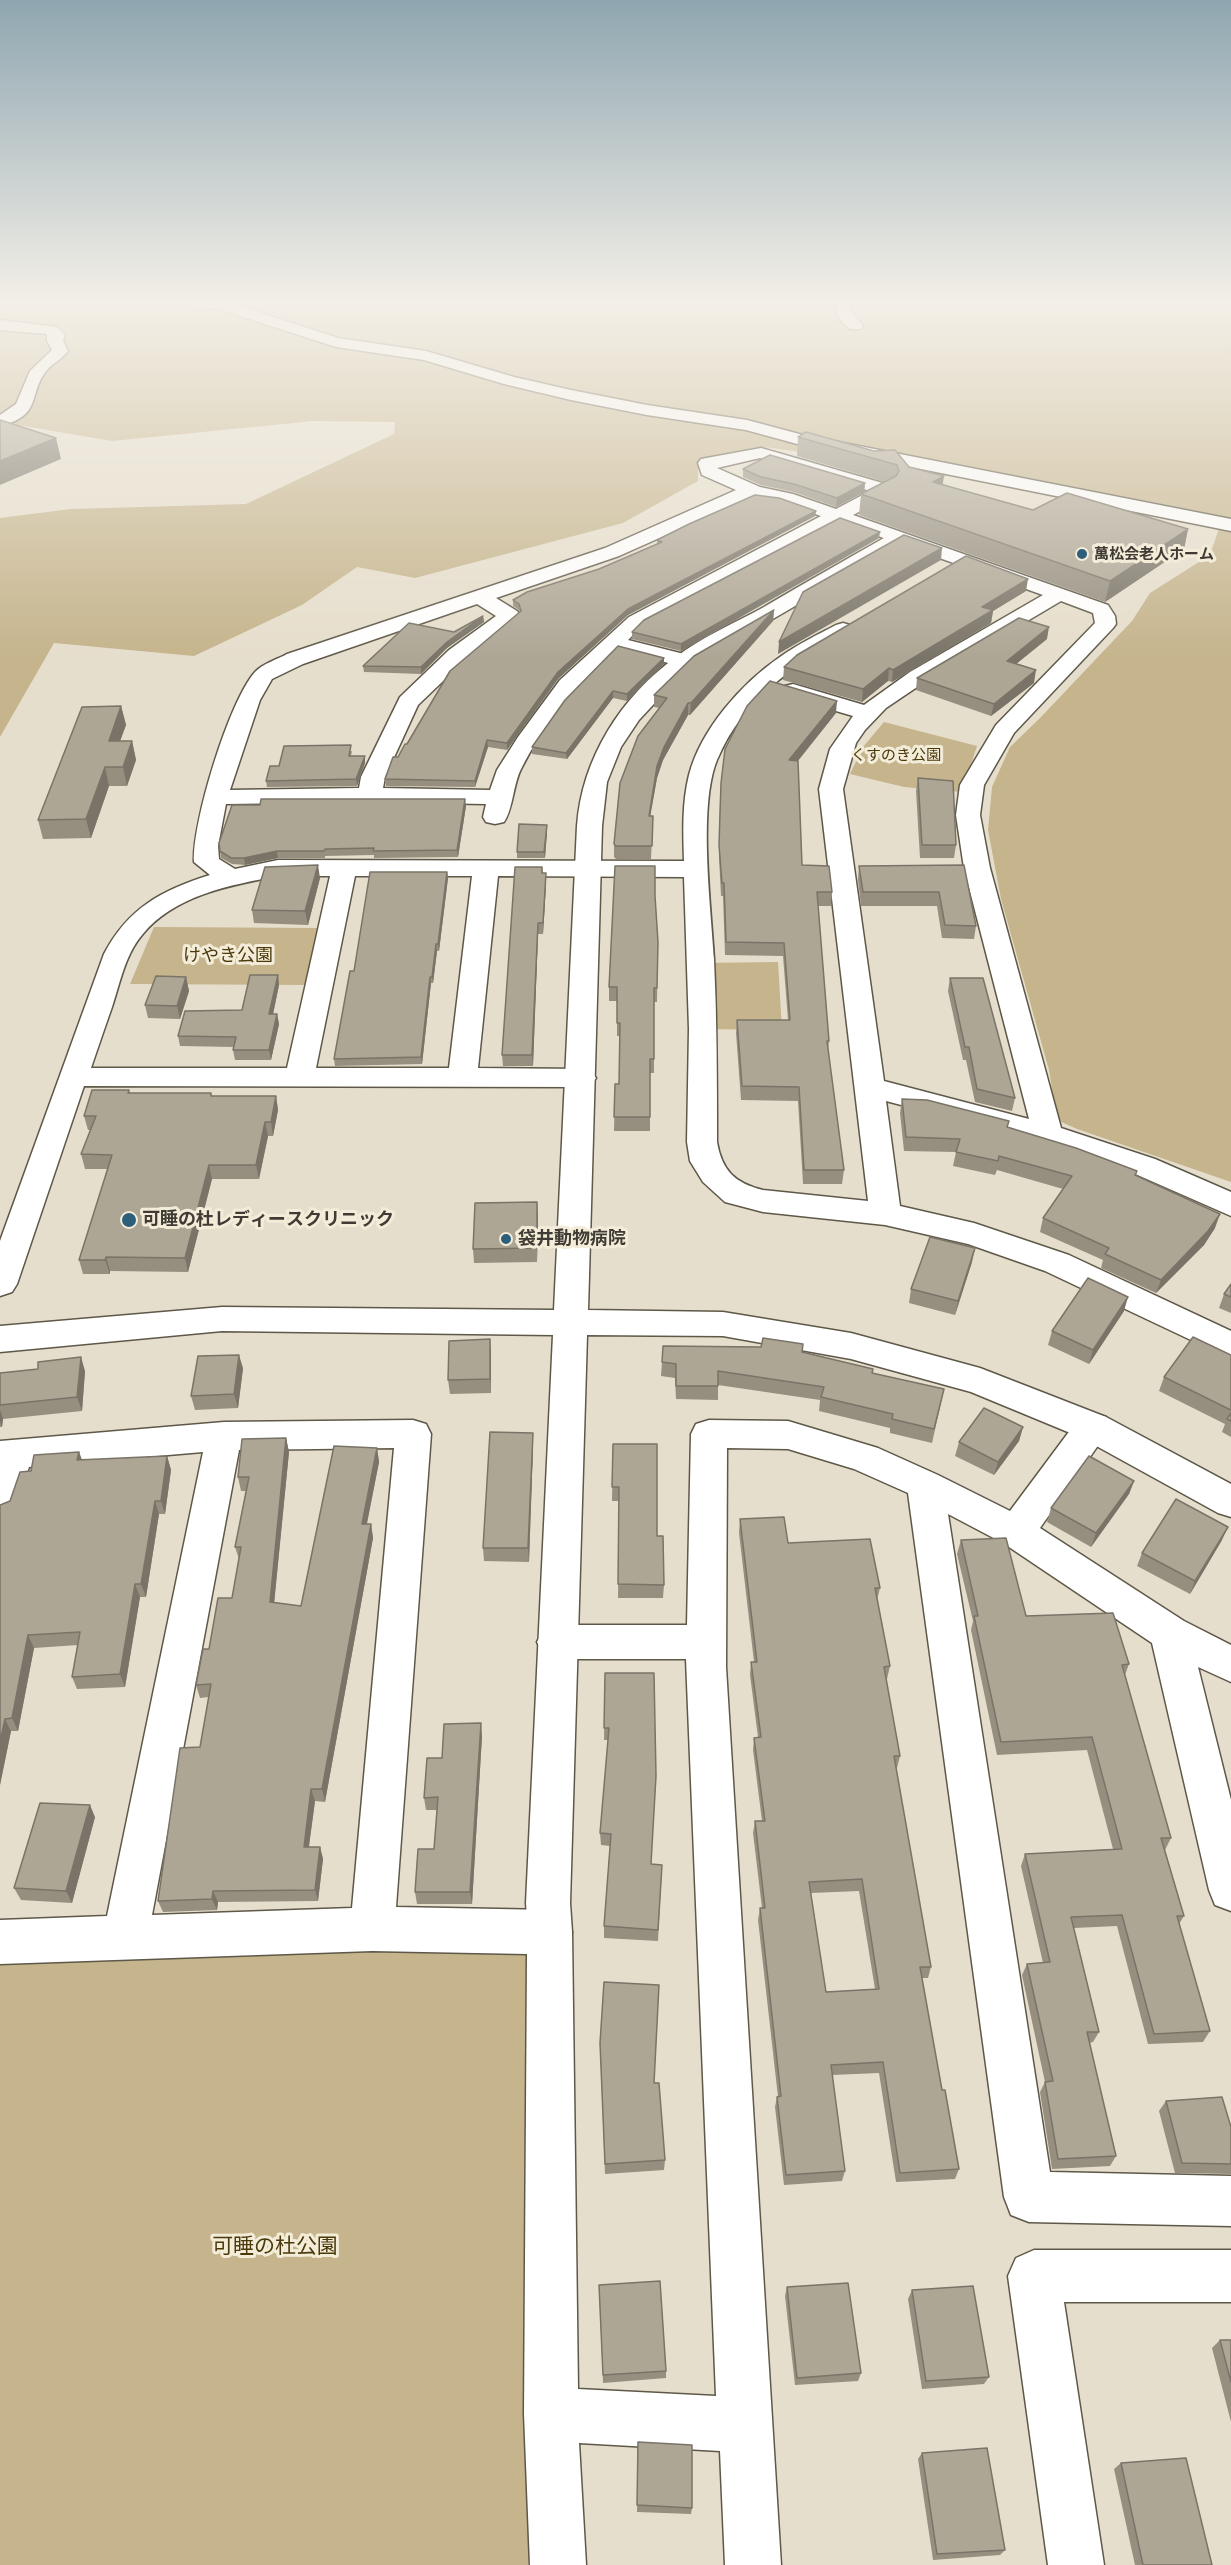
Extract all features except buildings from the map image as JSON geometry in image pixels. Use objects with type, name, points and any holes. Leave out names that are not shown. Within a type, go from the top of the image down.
[{"type":"street","points":[[716,420],[747,424],[801,440],[1231,525]]},
{"type":"street","points":[[215,797],[369,795],[497,807],[509,770],[529,736],[568,685],[636,621],[886,490],[762,453],[707,463],[708,471],[756,492]]},
{"type":"street","points":[[230,877],[207,862],[206,846],[215,797],[249,700],[264,675],[295,659],[612,552],[746,492],[786,498],[962,558],[1101,609],[1105,616],[1106,624],[1004,730],[972,785],[968,815],[966,868],[1048,1134]]},
{"type":"street","points":[[558,2565],[551,2414],[550,1932],[548,1903],[569,1321],[588,869],[591,807],[595,782],[605,755],[618,732],[654,687],[684,661],[898,538]]},
{"type":"street","points":[[932,576],[962,558]]},
{"type":"street","points":[[885,1214],[870,1087],[852,869],[831,789],[836,765],[848,737],[868,712],[913,679],[1004,624],[1060,594]]},
{"type":"street","points":[[369,795],[373,777],[408,702],[457,655],[510,615],[481,598]]},
{"type":"street","points":[[862,617],[787,661],[762,683],[727,725],[705,759],[697,790],[697,868],[703,1029],[702,1142],[705,1161],[714,1175],[736,1194],[764,1201],[885,1214],[974,1234],[1057,1263],[1231,1346]]},
{"type":"street","points":[[614,643],[684,661]]},
{"type":"street","points":[[762,683],[868,712]]},
{"type":"street","points":[[0,1284],[72,1077],[122,943],[140,921],[168,900],[230,877],[279,868],[697,868]]},
{"type":"street","points":[[300,1077],[344,868]]},
{"type":"street","points":[[463,1077],[486,868]]},
{"type":"street","points":[[72,1077],[581,1078]]},
{"type":"street","points":[[870,1087],[1048,1134],[1144,1166],[1231,1205]]},
{"type":"street","points":[[0,1339],[222,1319],[723,1324],[851,1346],[980,1381],[1093,1427],[1231,1502]]},
{"type":"street","points":[[1016,1532],[1093,1427]]},
{"type":"street","points":[[0,1503],[7,1453],[224,1437],[413,1434],[372,1929]]},
{"type":"street","points":[[753,2565],[705,1642],[709,1434],[788,1435],[865,1458],[926,1485],[1016,1532],[1170,1633],[1231,1665]]},
{"type":"street","points":[[125,1937],[224,1437]]},
{"type":"street","points":[[926,1485],[1029,2197],[1231,2201]]},
{"type":"street","points":[[1170,1633],[1231,1890]]},
{"type":"street","points":[[557,1642],[705,1642]]},
{"type":"street","points":[[0,1942],[372,1929],[550,1932]]},
{"type":"street","points":[[1076,2565],[1034,2276],[1231,2276]]},
{"type":"street","points":[[551,2414],[744,2425]]},
{"type":"green space","points":[[0,420],[1231,420],[1231,1182],[1057,1120],[1049,1070],[1001,899],[988,830],[992,787],[1010,747],[1132,621],[1150,593],[1210,555],[1221,522],[1031,485],[765,447],[698,460],[698,481],[623,523],[415,578],[357,567],[302,605],[194,656],[54,643],[0,737],[0,518],[71,509],[246,504],[394,434],[395,422],[313,421],[112,441],[0,422]]},
{"type":"green space","name":"くすのき公園","points":[[884,722],[977,746],[962,792],[904,787],[850,774],[863,747]]},
{"type":"green space","name":"けやき公園","points":[[154,927],[320,928],[309,985],[130,984]]},
{"type":"green space","points":[[778,962],[782,1030],[703,1029],[701,963]]},
{"type":"green space","name":"可睡の杜公園","points":[[550,1932],[551,2414],[528,2565],[0,2565],[0,1942]]},
{"type":"place","name":"萬松会老人ホーム","points":[[1082,554]]},
{"type":"place","name":"可睡の杜レディースクリニック","points":[[129,1220]]},
{"type":"place","name":"袋井動物病院","points":[[506,1239]]}]
